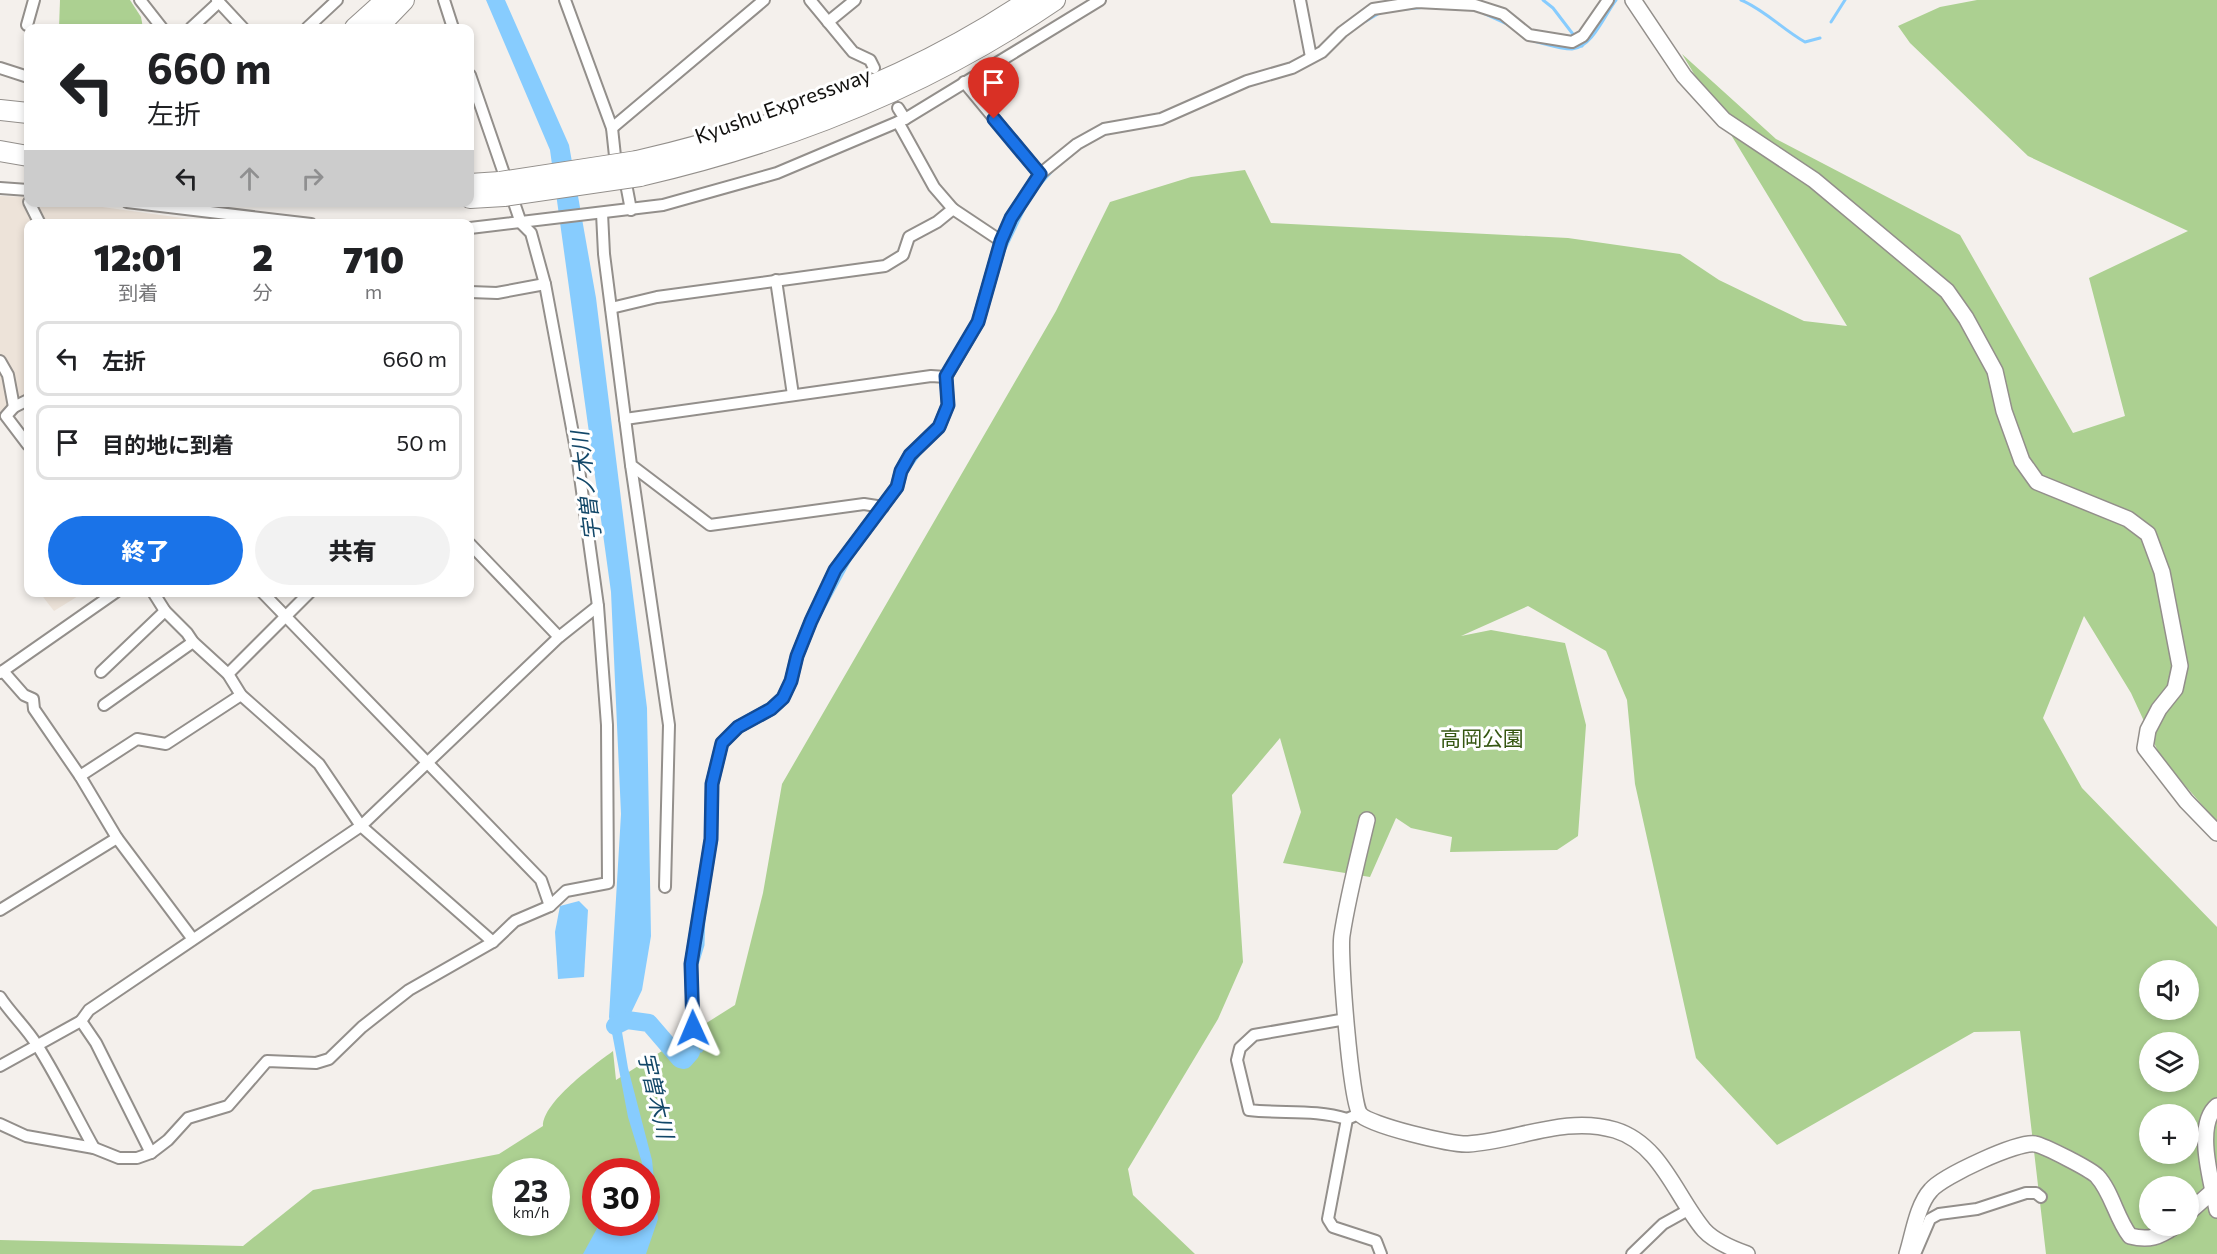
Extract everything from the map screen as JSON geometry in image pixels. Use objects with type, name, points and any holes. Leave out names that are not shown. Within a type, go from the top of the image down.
[{"type":"highway","points":[[359,24],[386,0]]},
{"type":"highway","points":[[381,24],[404,0]]},
{"type":"highway","name":"Kyushu Expressway","points":[[638,169],[826,105],[957,43],[1029,0]]},
{"type":"highway","name":"Kyushu Expressway","points":[[474,197],[502,189],[638,169],[761,144],[831,119],[896,91],[964,57],[1054,0]]},
{"type":"highway","points":[[0,110],[24,113]]},
{"type":"highway","points":[[0,123],[24,126]]},
{"type":"highway","points":[[0,151],[24,155]]},
{"type":"highway","points":[[0,164],[24,167]]},
{"type":"highway","name":"Kyushu Expressway","points":[[474,185],[502,189]]},
{"type":"street","points":[[27,24],[34,0]]},
{"type":"street","points":[[140,0],[159,24]]},
{"type":"street","points":[[311,24],[337,0]]},
{"type":"street","points":[[444,0],[449,24]]},
{"type":"street","points":[[565,0],[612,128],[615,156],[627,189],[631,210]]},
{"type":"street","points":[[612,128],[764,0]]},
{"type":"street","points":[[810,0],[853,52],[870,60],[874,68]]},
{"type":"street","points":[[828,22],[855,0]]},
{"type":"street","points":[[474,228],[682,202],[777,173],[902,121],[1100,0]]},
{"type":"street","points":[[1300,0],[1311,57]]},
{"type":"street","points":[[693,1028],[691,964],[711,839],[712,784],[722,743],[738,727],[771,709],[783,698],[811,621],[835,570],[897,487],[901,471],[910,455],[939,427],[948,405],[946,376],[978,322],[1001,241],[1016,209],[1040,174],[1077,144],[1104,129],[1161,119],[1247,81],[1292,68],[1322,52],[1342,32],[1373,9],[1417,2],[1475,4],[1503,14],[1529,34],[1572,42],[1583,36],[1608,0]]},
{"type":"street","points":[[1633,0],[1684,76],[1724,120],[1814,180],[1947,291],[1966,318],[1995,371],[2004,411],[2022,461],[2037,482],[2128,519],[2148,534],[2162,572],[2180,666],[2175,689],[2159,709],[2148,730],[2145,748],[2186,801],[2217,833]]},
{"type":"street","points":[[195,24],[218,1],[239,24]]},
{"type":"street","points":[[0,68],[24,76]]},
{"type":"street","points":[[964,82],[1040,174]]},
{"type":"street","points":[[0,1124],[26,1136],[94,1148],[119,1158],[137,1158],[151,1153],[168,1140],[188,1118],[228,1106],[267,1061],[316,1063],[329,1059],[362,1027],[409,990],[494,942],[515,921],[550,906],[566,891],[608,883],[608,725],[598,606],[577,454],[545,284],[531,232],[521,223],[474,87]]},
{"type":"street","points":[[898,108],[934,188],[953,209],[1001,241]]},
{"type":"street","points":[[0,188],[24,189]]},
{"type":"street","points":[[160,207],[241,219]]},
{"type":"street","points":[[254,219],[255,207]]},
{"type":"street","points":[[611,308],[657,297],[885,266],[903,255],[909,237],[937,222],[953,209]]},
{"type":"street","points":[[599,214],[631,465],[669,725],[664,887]]},
{"type":"street","points":[[776,280],[793,395]]},
{"type":"street","points":[[474,292],[497,294],[545,284]]},
{"type":"street","points":[[0,361],[8,375],[14,407]]},
{"type":"street","points":[[625,419],[931,376],[946,376]]},
{"type":"street","points":[[24,402],[14,407],[6,416],[24,440]]},
{"type":"street","points":[[631,465],[710,525],[864,504],[883,507]]},
{"type":"street","points":[[474,548],[559,637]]},
{"type":"street","points":[[109,597],[2,672],[24,695],[33,699],[34,709],[80,776],[117,838],[192,938]]},
{"type":"street","points":[[156,597],[165,611],[193,642],[228,674],[241,695],[319,764],[362,826],[494,942]]},
{"type":"street","points":[[266,597],[284,618],[542,880],[550,906]]},
{"type":"street","points":[[228,674],[305,597]]},
{"type":"street","points":[[0,1065],[81,1021],[89,1010],[192,938],[362,826],[559,637],[598,606]]},
{"type":"street","points":[[101,672],[165,611]]},
{"type":"street","points":[[104,705],[193,642]]},
{"type":"street","points":[[80,776],[138,739],[166,744],[241,695]]},
{"type":"street","points":[[1366,820],[1341,938],[1346,1019],[1356,1108],[1329,1219],[1333,1227],[1376,1241],[1381,1254]]},
{"type":"street","points":[[0,910],[117,838]]},
{"type":"street","points":[[0,997],[14,1019],[25,1028],[37,1044],[94,1148]]},
{"type":"street","points":[[1346,1019],[1254,1035],[1239,1048],[1237,1060],[1249,1110],[1353,1116],[1437,1140],[1465,1144],[1500,1140],[1555,1126],[1591,1126],[1615,1130],[1627,1136],[1658,1161],[1705,1231],[1747,1254]]},
{"type":"street","points":[[81,1021],[96,1043],[151,1153]]},
{"type":"street","points":[[2217,1106],[2206,1120],[2204,1135],[2217,1210]]},
{"type":"street","points":[[1907,1254],[1930,1190],[1968,1168],[2016,1146],[2036,1144],[2089,1169],[2103,1184],[2119,1221],[2130,1236],[2146,1240],[2158,1236]]},
{"type":"street","points":[[2199,1203],[2213,1191]]},
{"type":"street","points":[[1915,1254],[1930,1219],[1939,1214],[1977,1209],[2026,1193],[2042,1197]]},
{"type":"street","points":[[1632,1254],[1663,1224],[1690,1209]]},
{"type":"shaded area","points":[[0,196],[24,197],[24,207],[102,207],[189,219],[24,219],[24,401],[0,412]]},
{"type":"shaded area","points":[[43,597],[77,597],[54,611]]},
{"type":"green space","points":[[60,0],[130,0],[141,17],[142,24],[59,24]]},
{"type":"green space","name":"高岡公園","points":[[1977,0],[2217,0],[2217,822],[2161,758],[2131,693],[2084,616],[2043,718],[2082,788],[2217,927],[2217,1254],[2046,1254],[2020,1031],[1974,1032],[1777,1145],[1696,1058],[1635,784],[1627,700],[1606,651],[1528,606],[1461,636],[1491,630],[1565,643],[1586,725],[1578,836],[1557,850],[1450,852],[1452,837],[1411,828],[1396,818],[1370,877],[1283,863],[1301,812],[1280,738],[1232,795],[1243,962],[1218,1019],[1128,1169],[1133,1195],[1195,1254],[0,1254],[0,1240],[243,1246],[313,1190],[499,1154],[543,1126],[545,1116],[560,1095],[613,1051],[616,1080],[735,1005],[763,893],[782,784],[1056,311],[1110,202],[1191,177],[1245,170],[1271,223],[1568,238],[1680,254],[1719,280],[1804,321],[1847,326],[1682,54],[1776,139],[1960,235],[2073,433],[2125,416],[2089,278],[2188,231],[2028,156],[1910,43],[1898,26],[1940,7]]},
{"type":"water","points":[[486,0],[505,0],[569,145],[596,298],[647,708],[651,936],[642,990],[622,1032],[628,1068],[651,1158],[640,1158],[628,1117],[609,1017],[621,814],[611,592],[550,150]]},
{"type":"water","points":[[579,901],[588,910],[584,977],[558,979],[555,932],[560,906]]},
{"type":"water","points":[[593,1236],[652,1236],[646,1254],[583,1254]]},
{"type":"waterway","points":[[1543,0],[1553,8],[1582,46]]},
{"type":"waterway","points":[[1534,41],[1563,48],[1579,47],[1592,37],[1616,0]]},
{"type":"waterway","points":[[1741,0],[1758,9],[1805,42],[1820,38]]},
{"type":"waterway","points":[[1831,22],[1845,0]]},
{"type":"waterway","points":[[1405,9],[1426,7]]},
{"type":"waterway","points":[[1366,21],[1381,12]]},
{"type":"waterway","points":[[1485,14],[1509,25]]},
{"type":"waterway","points":[[1036,189],[1053,170]]},
{"type":"waterway","points":[[1003,253],[1026,205]]},
{"type":"waterway","points":[[904,476],[923,449]]},
{"type":"waterway","points":[[887,509],[902,490],[903,485]]},
{"type":"waterway","points":[[813,628],[851,558]]},
{"type":"waterway","points":[[696,968],[703,945],[704,913]]},
{"type":"waterway","points":[[691,1052],[701,1051],[705,1046],[697,1008]]},
{"type":"waterway","name":"宇曽ノ木川","points":[[615,1026],[627,1020],[649,1023],[680,1059],[684,1060],[691,1052]]},
{"type":"route","points":[[693,1028],[691,964],[698,932],[702,888],[711,839],[710,802],[718,753],[722,743],[738,727],[771,709],[783,698],[811,621],[835,570],[897,487],[901,471],[910,455],[939,427],[948,405],[946,376],[978,322],[1001,241],[1011,218],[1027,190],[1040,174],[994,119]]},
{"type":"water label","name":"宇曽木川","points":[[656,1095]]}]
